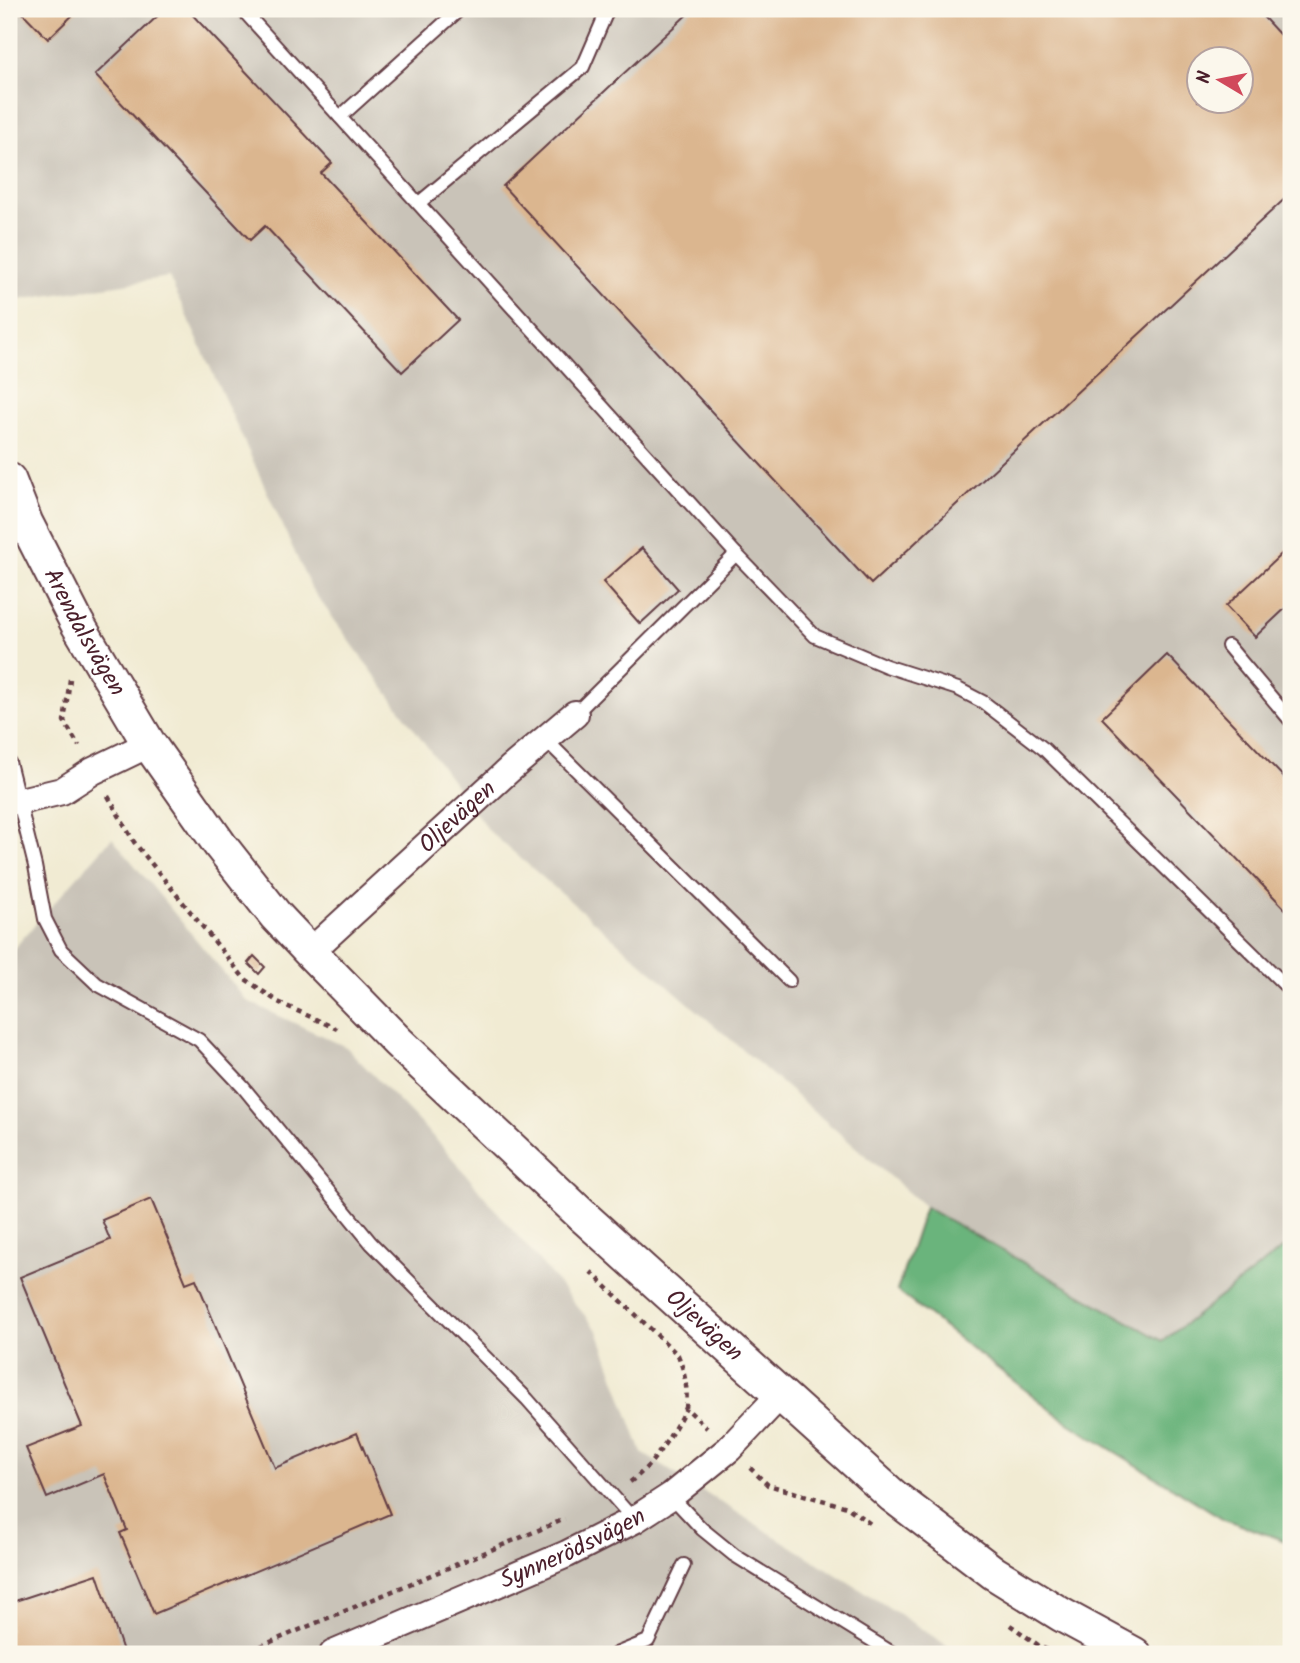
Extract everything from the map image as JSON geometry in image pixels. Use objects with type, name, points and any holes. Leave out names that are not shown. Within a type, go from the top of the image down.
[{"type":"street","name":"Arendalsvägen","points":[[9,480],[26,523],[76,624],[149,744]]},
{"type":"street","name":"Oljevägen","points":[[310,952],[510,769],[575,714]]},
{"type":"street","points":[[14,801],[62,791],[93,771],[149,744]]},
{"type":"street","name":"Oljevägen","points":[[149,744],[220,845],[276,916],[398,1042],[536,1172],[893,1496],[994,1573],[1062,1615],[1134,1654]]},
{"type":"street","name":"Synnerödsvägen","points":[[333,1654],[567,1554],[634,1520],[671,1496],[729,1449],[781,1394]]},
{"type":"lane","points":[[242,9],[736,554],[815,636],[886,666],[958,689],[983,702],[1044,749],[1291,991]]},
{"type":"lane","points":[[340,117],[460,9]]},
{"type":"lane","points":[[419,203],[583,67],[608,9]]},
{"type":"lane","points":[[575,714],[736,554]]},
{"type":"lane","points":[[1228,646],[1291,721]]},
{"type":"lane","points":[[545,738],[789,981]]},
{"type":"lane","points":[[9,762],[14,801],[45,919],[61,950],[97,984],[199,1041],[243,1087],[371,1243],[527,1399],[634,1520]]},
{"type":"lane","points":[[671,1496],[702,1529],[734,1555],[894,1654]]},
{"type":"lane","points":[[616,1654],[648,1641],[684,1565]]},
{"type":"path","points":[[242,1654],[565,1519],[612,1495],[643,1473],[669,1438],[685,1408]]},
{"type":"shaded area","points":[[9,9],[1291,9],[1291,1242],[1163,1341],[925,1207],[489,831],[311,588],[169,277],[12,301],[9,288]]},
{"type":"shaded area","points":[[112,838],[247,1001],[346,1047],[442,1146],[598,1331],[642,1453],[960,1654],[9,1654],[9,954]]},
{"type":"green space","points":[[925,1207],[1163,1341],[1291,1242],[1291,1543],[1224,1519],[1070,1424],[897,1291]]},
{"type":"building","points":[[19,9],[79,9],[48,39]]},
{"type":"building","points":[[165,9],[187,9],[332,163],[321,173],[458,320],[402,372],[265,226],[250,240],[95,75]]},
{"type":"building","points":[[693,9],[1256,9],[1291,47],[1291,193],[871,584],[503,186]]},
{"type":"building","points":[[1291,545],[1291,603],[1255,637],[1226,606]]},
{"type":"building","points":[[642,548],[678,589],[640,624],[603,582]]},
{"type":"building","points":[[1167,655],[1291,785],[1291,915],[1102,718]]},
{"type":"building","points":[[254,956],[265,967],[259,974],[248,963]]},
{"type":"building","points":[[151,1199],[186,1283],[196,1279],[275,1468],[357,1433],[390,1514],[154,1614],[120,1533],[127,1530],[104,1474],[47,1498],[26,1448],[82,1426],[20,1277],[110,1240],[102,1220]]},
{"type":"building","points":[[97,1574],[124,1654],[9,1654],[9,1603]]}]
